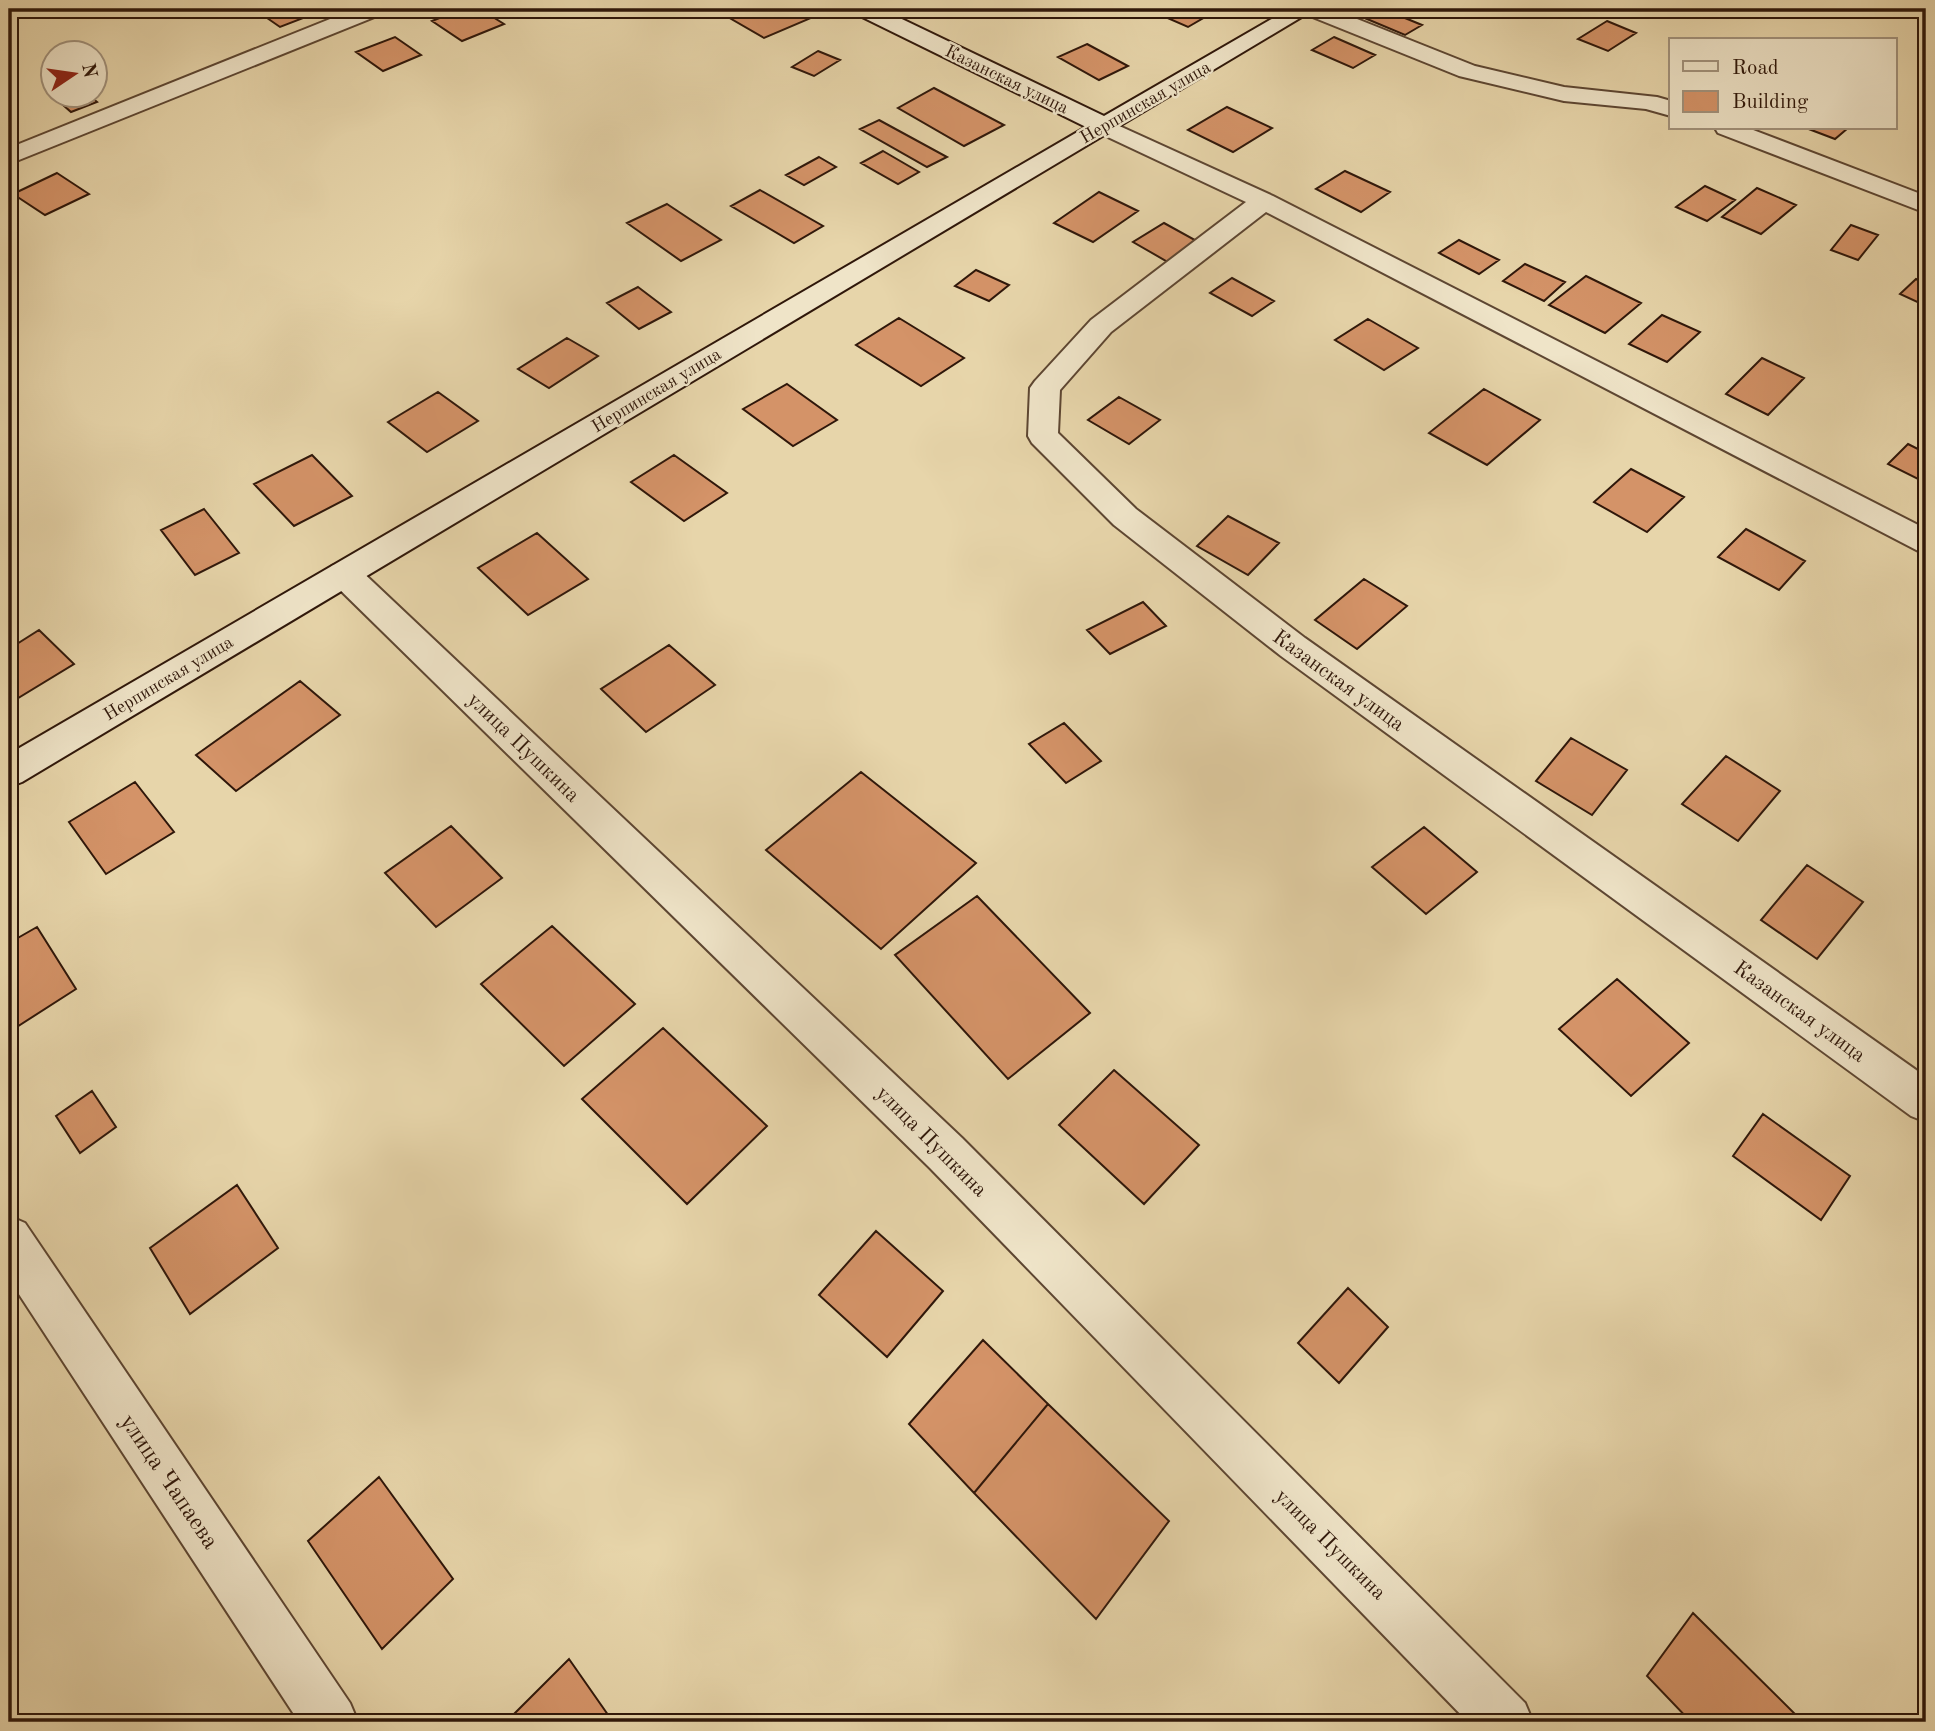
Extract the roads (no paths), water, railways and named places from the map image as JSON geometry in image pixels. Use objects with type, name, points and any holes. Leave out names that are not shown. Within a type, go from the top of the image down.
[{"type":"street","points":[[9,156],[374,9]]},
{"type":"street","name":"Казанская улица","points":[[864,9],[1264,201],[1926,543]]},
{"type":"street","name":"Нерпинская улица","points":[[9,772],[1304,9]]},
{"type":"street","points":[[1313,9],[1467,71],[1564,94],[1649,102],[1669,108]]},
{"type":"street","points":[[1732,130],[1926,205]]},
{"type":"street","name":"Казанская улица","points":[[1264,201],[1101,326],[1045,388],[1043,436],[1125,517],[1293,647],[1926,1102]]},
{"type":"street","name":"улица Пушкина","points":[[344,574],[946,1153],[1506,1722]]},
{"type":"street","name":"улица Чапаева","points":[[9,1239],[331,1722]]}]
